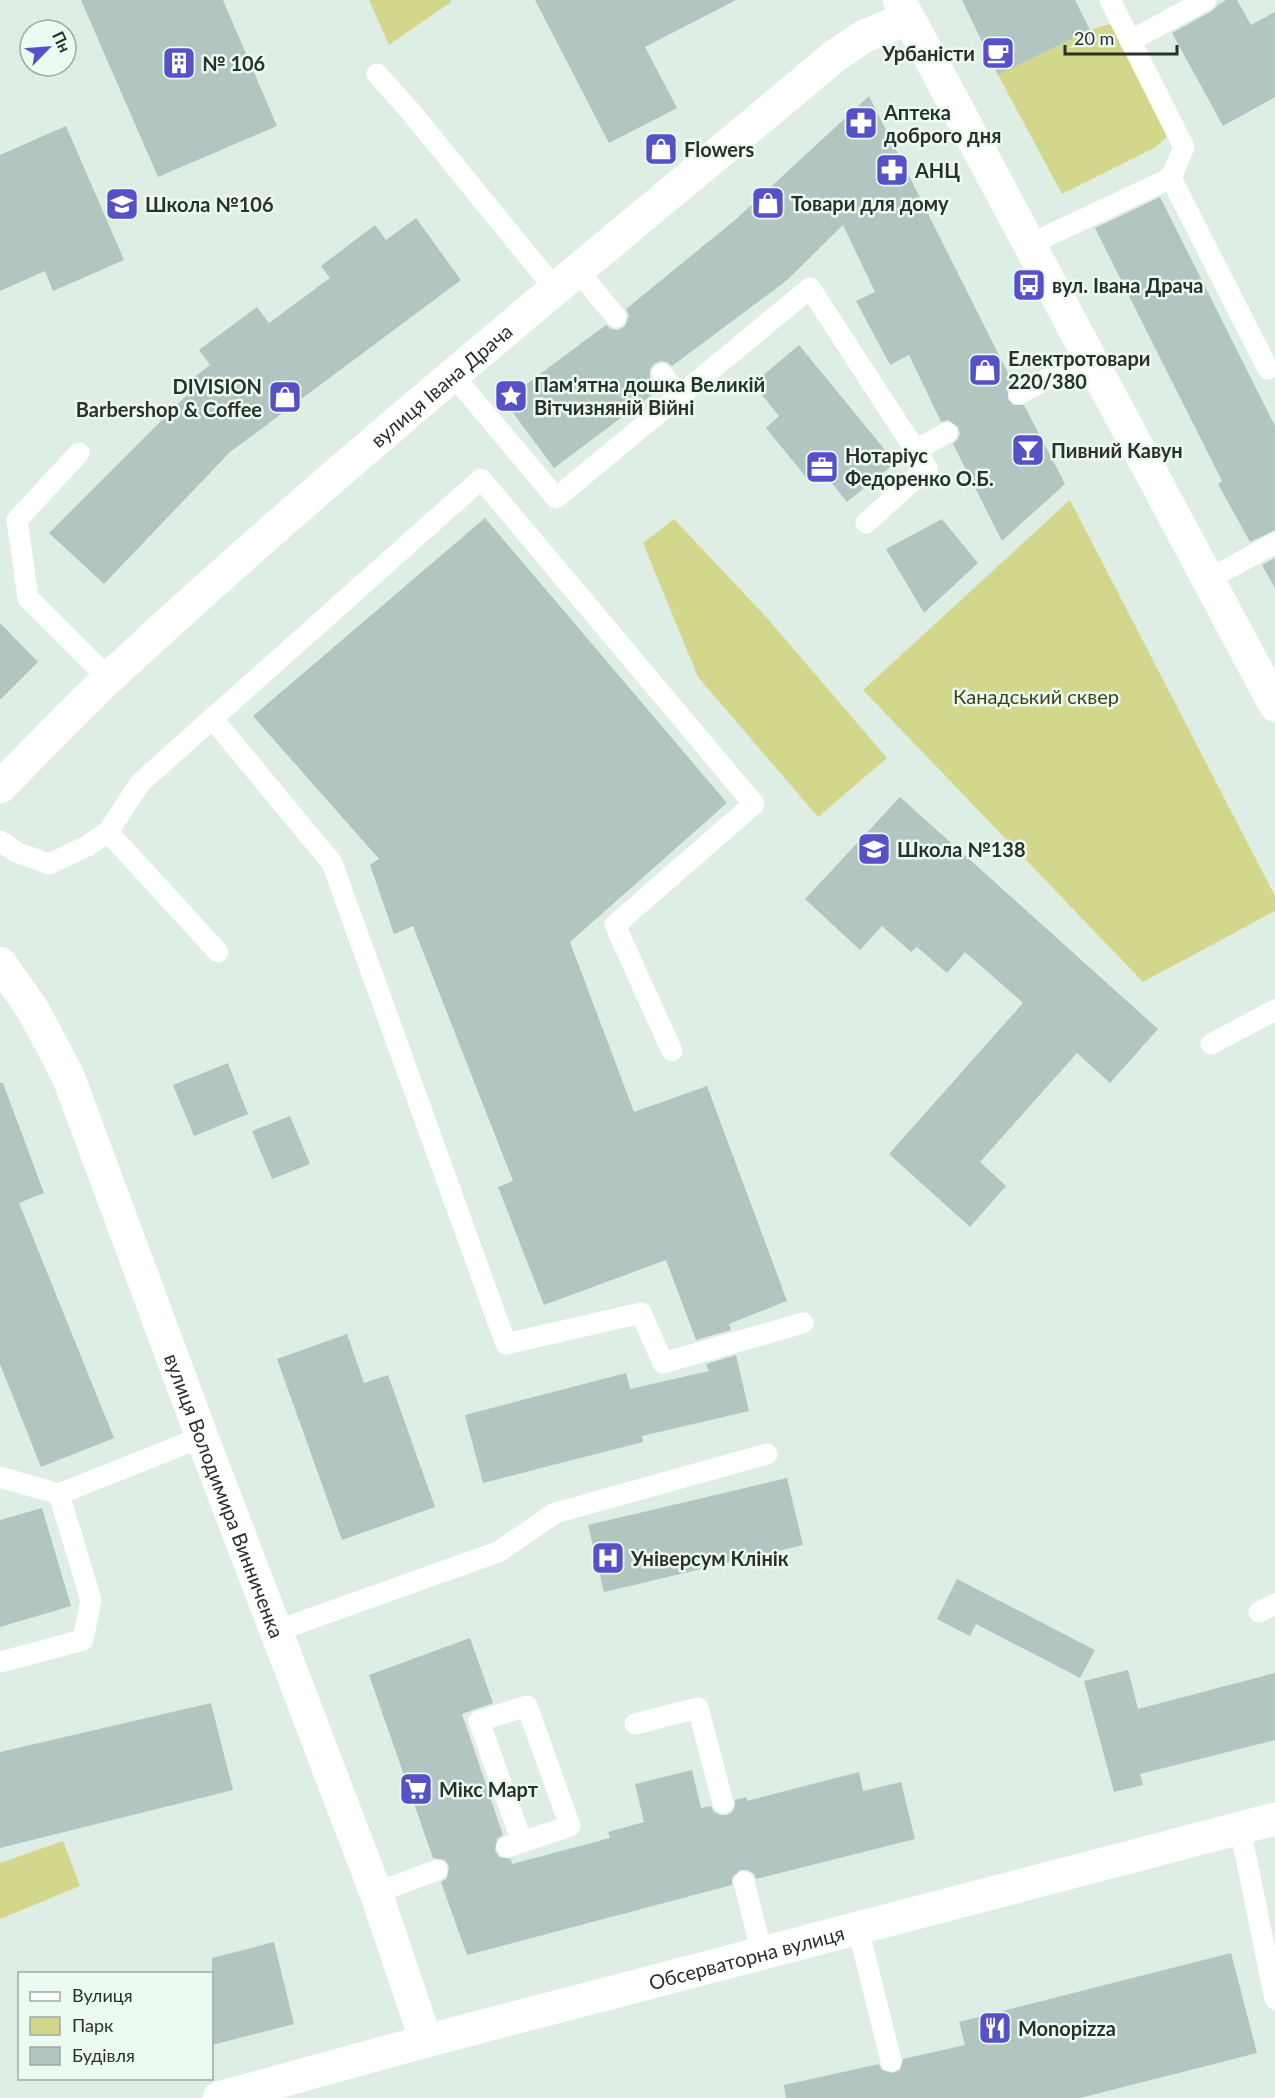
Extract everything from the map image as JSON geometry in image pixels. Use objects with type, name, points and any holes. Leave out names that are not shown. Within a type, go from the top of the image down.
[{"type":"street","points":[[903,9],[1275,705]]},
{"type":"street","name":"вулиця Івана Драча","points":[[0,787],[108,678],[278,524],[836,55],[903,9]]},
{"type":"street","name":"вулиця Володимира Винниченка","points":[[0,963],[33,1010],[68,1076],[202,1437],[376,1893],[426,2042]]},
{"type":"street","name":"Обсерваторна вулиця","points":[[219,2098],[1275,1819]]},
{"type":"lane","points":[[1028,245],[1171,178],[1184,147],[1110,0]]},
{"type":"lane","points":[[1130,41],[1206,0]]},
{"type":"lane","points":[[377,74],[567,280],[616,317]]},
{"type":"lane","points":[[1171,178],[1268,369]]},
{"type":"lane","points":[[453,375],[556,498],[810,288],[927,468],[866,523]]},
{"type":"lane","points":[[1019,394],[1089,357]]},
{"type":"lane","points":[[662,374],[679,396]]},
{"type":"lane","points":[[915,450],[947,433]]},
{"type":"lane","points":[[79,453],[17,520],[28,598],[108,678]]},
{"type":"lane","points":[[0,841],[16,852],[49,864],[87,846],[108,832],[140,783],[480,479],[754,804],[615,925],[672,1051]]},
{"type":"lane","points":[[1209,579],[1275,543]]},
{"type":"lane","points":[[212,718],[332,863],[506,1344],[641,1313],[663,1363],[803,1323]]},
{"type":"lane","points":[[108,832],[218,952]]},
{"type":"lane","points":[[1211,1044],[1275,1010]]},
{"type":"lane","points":[[0,1477],[58,1494],[202,1437]]},
{"type":"lane","points":[[276,1631],[498,1552],[555,1513],[767,1454]]},
{"type":"lane","points":[[0,1662],[83,1640],[91,1600],[58,1494]]},
{"type":"lane","points":[[527,1706],[570,1826],[514,1844],[479,1721],[527,1706]]},
{"type":"lane","points":[[635,1724],[698,1708],[723,1803]]},
{"type":"lane","points":[[1240,1828],[1275,1999]]},
{"type":"lane","points":[[376,1893],[437,1870]]},
{"type":"lane","points":[[744,1882],[762,1954]]},
{"type":"lane","points":[[858,1928],[891,2061]]},
{"type":"green space","points":[[369,0],[450,0],[451,2],[389,45]]},
{"type":"green space","points":[[1109,24],[1120,32],[1171,133],[1156,147],[1062,194],[998,75],[1090,30]]},
{"type":"green space","name":"Канадський сквер","points":[[1070,500],[1275,896],[1275,911],[1143,982],[863,690]]},
{"type":"green space","points":[[674,519],[767,618],[887,758],[818,817],[698,677],[643,543]]},
{"type":"green space","points":[[63,1841],[80,1886],[0,1919],[0,1863]]},
{"type":"building","name":"№ 106","points":[[81,0],[223,0],[277,126],[158,177]]},
{"type":"building","points":[[535,0],[736,0],[645,47],[677,108],[609,143]]},
{"type":"building","points":[[962,0],[1075,0],[1090,30],[998,75]]},
{"type":"building","points":[[1226,0],[1237,0],[1251,25],[1275,12],[1275,97],[1223,126],[1172,33],[1212,11]]},
{"type":"building","points":[[869,96],[1013,383],[1008,388],[1008,399],[1013,405],[1024,405],[1065,484],[1002,541],[953,444],[960,434],[958,427],[948,420],[941,422],[909,355],[890,365],[856,301],[875,292],[843,225],[786,281],[672,366],[661,361],[654,364],[650,370],[652,382],[650,383],[657,391],[554,468],[504,401],[606,325],[618,330],[625,326],[629,315],[626,309],[735,220]]},
{"type":"building","points":[[66,126],[124,260],[53,291],[45,271],[0,291],[0,155]]},
{"type":"building","points":[[1160,197],[1275,426],[1275,530],[1250,542],[1218,484],[1222,481],[1095,228]]},
{"type":"building","points":[[416,218],[461,280],[230,452],[104,584],[49,533],[195,387],[191,380],[210,365],[199,350],[257,307],[269,323],[330,278],[321,266],[375,225],[386,240]]},
{"type":"building","points":[[799,345],[890,456],[890,467],[847,502],[819,467],[806,477],[766,428],[779,416],[753,384]]},
{"type":"building","points":[[485,518],[727,803],[570,942],[634,1112],[707,1086],[787,1301],[729,1324],[731,1330],[696,1340],[666,1260],[544,1305],[498,1187],[513,1181],[413,926],[394,934],[370,865],[379,859],[253,716]]},
{"type":"building","points":[[942,519],[978,563],[924,613],[886,549]]},
{"type":"building","points":[[1275,558],[1275,588],[1262,565]]},
{"type":"building","points":[[0,623],[38,662],[0,700]]},
{"type":"building","points":[[900,797],[1158,1029],[1110,1083],[1077,1053],[980,1162],[1006,1186],[970,1227],[889,1154],[1023,1003],[965,952],[947,973],[917,947],[911,952],[882,926],[860,950],[805,899]]},
{"type":"building","points":[[228,1063],[248,1114],[194,1136],[173,1085]]},
{"type":"building","points":[[0,1083],[3,1083],[44,1193],[19,1203],[114,1438],[41,1467],[0,1364]]},
{"type":"building","points":[[290,1116],[310,1164],[272,1179],[252,1131]]},
{"type":"building","points":[[347,1334],[364,1383],[388,1375],[435,1507],[342,1540],[277,1359]]},
{"type":"building","points":[[736,1355],[749,1411],[642,1436],[643,1442],[483,1483],[465,1415],[626,1373],[630,1389],[709,1371],[706,1364]]},
{"type":"building","points":[[787,1478],[803,1545],[604,1592],[588,1525]]},
{"type":"building","points":[[42,1508],[71,1606],[0,1627],[0,1520]]},
{"type":"building","points":[[957,1579],[1095,1650],[1080,1678],[976,1624],[970,1636],[937,1619]]},
{"type":"building","points":[[470,1638],[493,1703],[462,1714],[503,1835],[497,1839],[495,1850],[499,1857],[511,1859],[512,1864],[610,1838],[608,1832],[644,1822],[635,1784],[692,1770],[701,1808],[711,1806],[714,1812],[720,1815],[732,1812],[735,1800],[746,1797],[747,1801],[859,1772],[863,1791],[901,1782],[915,1839],[756,1879],[754,1874],[748,1870],[740,1870],[732,1878],[732,1885],[467,1955],[441,1882],[447,1878],[449,1866],[445,1860],[433,1858],[369,1675]]},
{"type":"building","points":[[1128,1670],[1138,1709],[1275,1673],[1275,1740],[1140,1774],[1143,1785],[1114,1792],[1084,1681]]},
{"type":"building","points":[[211,1703],[233,1790],[0,1848],[0,1752]]},
{"type":"building","points":[[274,1942],[294,2024],[213,2045],[212,1958]]},
{"type":"building","points":[[1231,1953],[1257,2053],[1080,2098],[786,2098],[784,2085],[879,2064],[882,2070],[893,2073],[900,2070],[903,2059],[965,2045],[959,2022]]},
{"type":"place","name":"Урбаністи","points":[[998,53]]},
{"type":"place","name":"№ 106","points":[[179,63]]},
{"type":"place","name":"Аптека доброго дня","points":[[861,123]]},
{"type":"place","name":"Flowers","points":[[661,149]]},
{"type":"place","name":"АНЦ","points":[[892,170]]},
{"type":"place","name":"Товари для дому","points":[[768,203]]},
{"type":"place","name":"Школа №106","points":[[122,204]]},
{"type":"place","name":"вул. Івана Драча","points":[[1029,285]]},
{"type":"place","name":"Електротовари 220/380","points":[[985,370]]},
{"type":"place","name":"Пам'ятна дошка Великій Вітчизняній Війні","points":[[511,396]]},
{"type":"place","name":"DIVISION Barbershop & Coffee","points":[[285,397]]},
{"type":"place","name":"Пивний Кавун","points":[[1028,450]]},
{"type":"place","name":"Нотаріус Федоренко О.Б.","points":[[822,467]]},
{"type":"place","name":"Школа №138","points":[[874,849]]},
{"type":"place","name":"Універсум Клінік","points":[[608,1558]]},
{"type":"place","name":"Мікс Март","points":[[416,1789]]},
{"type":"place","name":"Monopizza","points":[[995,2028]]}]
